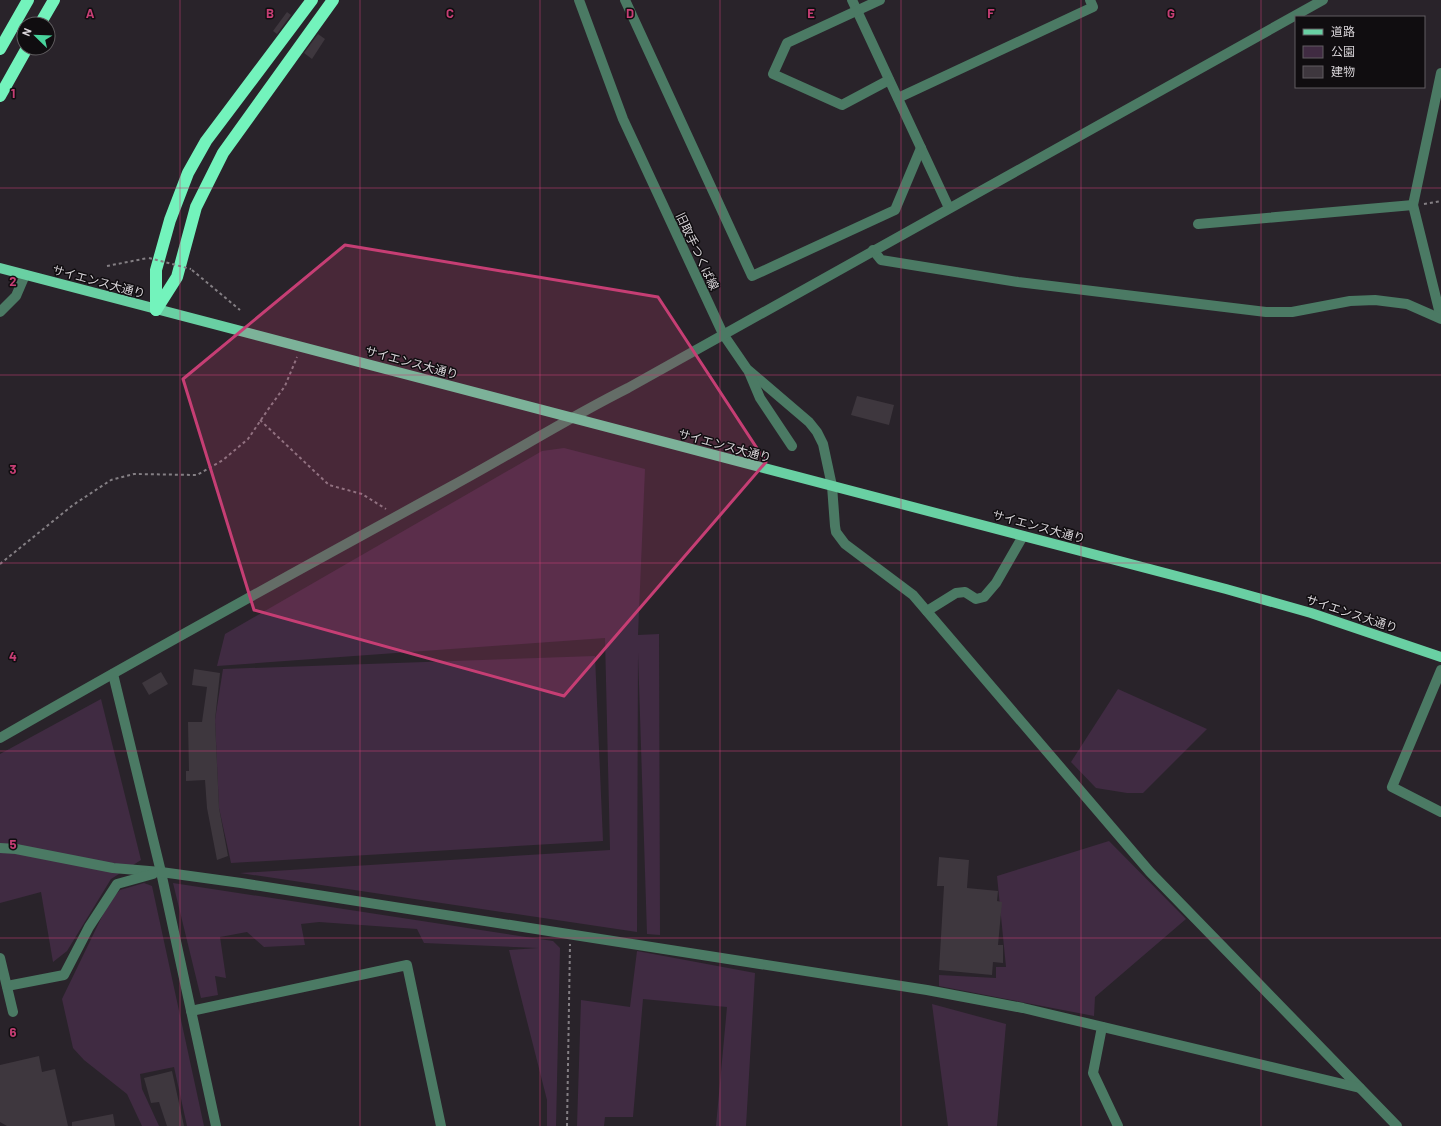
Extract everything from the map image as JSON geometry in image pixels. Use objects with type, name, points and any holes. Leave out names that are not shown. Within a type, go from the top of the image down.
[{"type":"highway","points":[[0,35],[19,0]]},
{"type":"highway","points":[[0,49],[28,0]]},
{"type":"highway","points":[[45,16],[54,0]]},
{"type":"highway","points":[[156,310],[156,270],[170,220],[188,174],[206,141],[312,0]]},
{"type":"highway","points":[[156,310],[177,277],[196,207],[223,153],[333,0]]},
{"type":"highway","points":[[0,96],[22,56]]},
{"type":"main road","name":"サイエンス大通り","points":[[0,268],[1311,613],[1441,658]]},
{"type":"street","name":"旧取手つくば線","points":[[578,0],[622,119],[723,334],[747,369],[809,422],[817,432],[823,444],[832,486],[836,532],[845,544],[913,595],[1150,872],[1397,1126]]},
{"type":"street","points":[[625,0],[752,276],[895,210],[921,148]]},
{"type":"street","points":[[852,0],[949,208]]},
{"type":"street","points":[[880,0],[787,43],[773,74],[842,105],[890,80]]},
{"type":"street","points":[[898,98],[1093,7],[1090,0]]},
{"type":"street","points":[[0,738],[236,603],[510,454],[570,418],[628,388],[1323,0]]},
{"type":"street","points":[[1441,73],[1413,205],[1441,319]]},
{"type":"street","points":[[1198,224],[1413,205]]},
{"type":"street","points":[[873,250],[881,260],[1018,282],[1266,312],[1292,312],[1350,301],[1375,300],[1407,304],[1441,319]]},
{"type":"street","points":[[0,312],[16,296],[25,275]]},
{"type":"street","points":[[747,369],[760,398],[792,446]]},
{"type":"street","points":[[927,611],[956,593],[965,592],[976,599],[984,597],[996,584],[1023,536]]},
{"type":"street","points":[[1441,670],[1392,787],[1441,812]]},
{"type":"street","points":[[112,674],[161,872],[216,1126]]},
{"type":"street","points":[[0,848],[16,849],[113,868],[161,872],[570,933],[928,990],[1024,1008],[1360,1088]]},
{"type":"street","points":[[7,986],[64,976],[89,927],[117,884],[161,872]]},
{"type":"street","points":[[0,958],[13,1012]]},
{"type":"street","points":[[191,1011],[407,965],[441,1126]]},
{"type":"street","points":[[1102,1027],[1093,1073],[1118,1126]]},
{"type":"path","points":[[1413,205],[1441,201]]},
{"type":"path","points":[[107,266],[149,258],[191,269],[240,310]]},
{"type":"path","points":[[0,564],[73,505],[111,480],[134,474],[197,475],[223,460],[248,440],[260,420],[286,386],[302,347]]},
{"type":"path","points":[[260,420],[329,485],[362,494],[397,516]]},
{"type":"path","points":[[567,1126],[570,933]]},
{"type":"highlighted area","points":[[345,245],[658,297],[766,462],[564,696],[254,610],[183,379]]},
{"type":"green space","points":[[564,448],[645,469],[638,635],[659,634],[660,935],[647,934],[638,653],[637,932],[240,873],[610,850],[605,638],[217,666],[225,634],[542,451]]},
{"type":"green space","points":[[595,656],[603,841],[231,863],[219,808],[215,720],[223,669]]},
{"type":"green space","points":[[1118,689],[1207,729],[1143,793],[1127,793],[1096,788],[1071,762]]},
{"type":"green space","points":[[101,699],[141,860],[111,879],[67,951],[53,962],[41,892],[0,903],[0,754]]},
{"type":"green space","points":[[1109,841],[1186,919],[1095,997],[1094,1016],[939,986],[939,975],[996,978],[996,967],[1006,967],[997,876]]},
{"type":"green space","points":[[144,883],[152,886],[204,1126],[187,1126],[174,1067],[140,1074],[142,1089],[159,1126],[142,1126],[127,1094],[84,1060],[73,1048],[62,999],[109,902],[120,890]]},
{"type":"green space","points":[[173,883],[553,941],[560,948],[556,1126],[547,1126],[547,1100],[509,950],[538,948],[424,943],[417,929],[319,922],[301,924],[305,945],[264,947],[247,932],[220,937],[226,978],[215,976],[218,995],[201,998]]},
{"type":"green space","points":[[637,951],[755,973],[746,1126],[716,1126],[727,1007],[643,999],[633,1117],[605,1117],[604,1126],[577,1126],[581,1000],[630,1007]]},
{"type":"green space","points":[[932,1004],[1006,1024],[997,1126],[948,1126]]},
{"type":"building","points":[[287,12],[291,15],[277,34],[273,31]]},
{"type":"building","points":[[318,34],[325,39],[312,59],[304,53]]},
{"type":"building","points":[[857,396],[894,405],[889,425],[851,415]]},
{"type":"building","points":[[194,669],[220,673],[215,720],[219,808],[228,856],[217,860],[207,808],[205,780],[186,781],[186,771],[189,771],[188,722],[202,722],[207,687],[192,685]]},
{"type":"building","points":[[161,672],[168,684],[149,695],[142,683]]},
{"type":"building","points":[[939,857],[969,860],[967,888],[998,891],[997,901],[1002,902],[998,945],[1003,945],[1003,963],[993,962],[992,975],[939,970],[944,886],[937,886]]},
{"type":"building","points":[[39,1056],[42,1072],[55,1069],[68,1126],[7,1126],[0,1122],[0,1065]]},
{"type":"building","points":[[172,1071],[184,1126],[167,1126],[159,1102],[151,1103],[144,1078]]},
{"type":"building","points":[[113,1114],[115,1126],[72,1126],[72,1122]]}]
